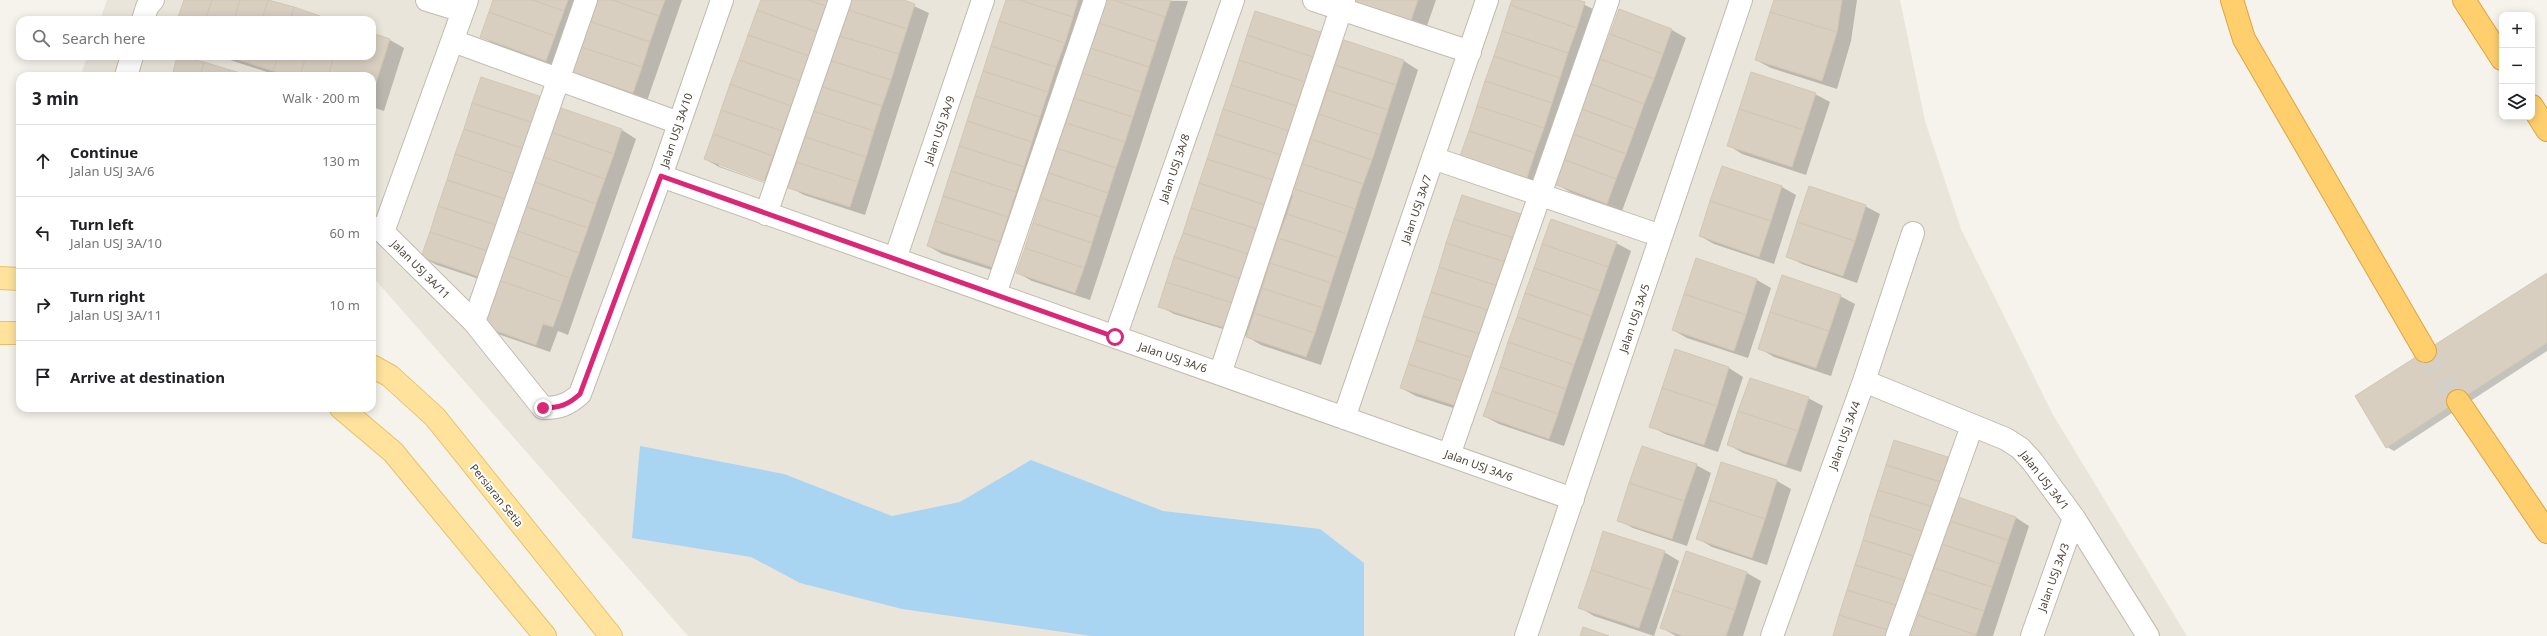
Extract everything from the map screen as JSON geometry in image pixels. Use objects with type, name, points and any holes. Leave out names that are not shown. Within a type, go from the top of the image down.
[{"type":"highway","points":[[2232,0],[2244,39],[2425,351]]},
{"type":"highway","points":[[2464,0],[2499,54]]},
{"type":"highway","points":[[2535,111],[2547,130]]},
{"type":"highway","points":[[2458,401],[2547,532]]},
{"type":"main road","points":[[0,278],[16,279]]},
{"type":"main road","points":[[0,333],[16,333]]},
{"type":"main road","name":"Persiaran Setia","points":[[376,368],[390,376],[435,416],[611,636]]},
{"type":"main road","points":[[346,412],[393,452],[545,636]]},
{"type":"street","points":[[144,16],[147,7],[153,0]]},
{"type":"street","points":[[427,0],[465,5]]},
{"type":"street","points":[[474,322],[586,0]]},
{"type":"street","name":"Jalan USJ 3A/10","points":[[580,394],[661,176],[722,0]]},
{"type":"street","points":[[766,214],[840,0]]},
{"type":"street","points":[[995,294],[1095,0]]},
{"type":"street","name":"Jalan USJ 3A/8","points":[[1115,337],[1233,0]]},
{"type":"street","points":[[1314,0],[1342,4],[1470,52]]},
{"type":"street","name":"Jalan USJ 3A/7","points":[[1344,418],[1488,0]]},
{"type":"street","points":[[1449,454],[1608,0]]},
{"type":"street","name":"Jalan USJ 3A/5","points":[[1526,636],[1741,0]]},
{"type":"street","name":"Jalan USJ 3A/9","points":[[896,259],[980,1]]},
{"type":"street","points":[[1220,374],[1342,4]]},
{"type":"street","name":"Jalan USJ 3A/11","points":[[465,5],[453,41],[378,230],[474,322],[543,408],[557,408],[570,404],[580,394]]},
{"type":"street","points":[[453,41],[679,123]]},
{"type":"street","points":[[127,72],[131,60]]},
{"type":"street","points":[[1434,158],[1661,236]]},
{"type":"street","name":"Jalan USJ 3A/6","points":[[661,176],[1573,499]]},
{"type":"street","name":"Jalan USJ 3A/4","points":[[1772,636],[1864,381],[1913,233]]},
{"type":"street","name":"Jalan USJ 3A/1","points":[[1864,381],[2006,439],[2020,448],[2074,518],[2148,636]]},
{"type":"street","points":[[1898,636],[1972,426]]},
{"type":"street","name":"Jalan USJ 3A/3","points":[[2032,636],[2074,518]]},
{"type":"shaded area","points":[[107,0],[1900,0],[1925,121],[1961,229],[2052,413],[2187,636],[688,636],[376,281],[376,72],[82,72],[86,60],[376,60],[376,16],[101,16]]},
{"type":"water","points":[[640,446],[784,474],[892,516],[960,502],[1031,460],[1163,511],[1320,529],[1364,563],[1364,636],[1091,636],[902,609],[800,583],[751,557],[632,538]]},
{"type":"building","points":[[184,0],[212,0],[206,16],[178,16]]},
{"type":"building","points":[[212,0],[240,0],[235,16],[206,16]]},
{"type":"building","points":[[240,0],[268,0],[263,16],[235,16]]},
{"type":"building","points":[[268,0],[294,7],[291,16],[263,16]]},
{"type":"building","points":[[493,0],[533,0],[564,11],[555,36],[489,12]]},
{"type":"building","points":[[533,0],[568,0],[564,11]]},
{"type":"building","points":[[597,0],[612,0],[659,16],[650,42],[589,21]]},
{"type":"building","points":[[612,0],[665,0],[659,16]]},
{"type":"building","points":[[761,0],[808,0],[826,6],[817,32],[757,10]]},
{"type":"building","points":[[808,0],[829,0],[826,6]]},
{"type":"building","points":[[848,0],[904,0],[915,4],[907,29],[845,9]]},
{"type":"building","points":[[1006,0],[1019,0],[1073,17],[1065,43],[999,21]]},
{"type":"building","points":[[1019,0],[1078,0],[1073,17]]},
{"type":"building","points":[[1106,0],[1113,0],[1165,17],[1157,42],[1099,23]]},
{"type":"building","points":[[1113,0],[1171,0],[1165,17]]},
{"type":"building","points":[[1356,0],[1418,0],[1409,26],[1354,6]]},
{"type":"building","points":[[1512,0],[1578,0],[1585,2],[1577,28],[1510,5]]},
{"type":"building","points":[[1774,0],[1842,0],[1837,32],[1770,12]]},
{"type":"building","points":[[1510,5],[1577,28],[1568,53],[1502,31]]},
{"type":"building","points":[[294,7],[320,16],[291,16]]},
{"type":"building","points":[[845,9],[907,29],[899,54],[837,35]]},
{"type":"building","points":[[1619,9],[1672,29],[1663,54],[1610,34]]},
{"type":"building","points":[[757,10],[817,32],[809,56],[748,35]]},
{"type":"building","points":[[1255,11],[1327,34],[1319,59],[1247,35]]},
{"type":"building","points":[[489,12],[555,36],[546,61],[480,37]]},
{"type":"building","points":[[1770,12],[1837,32],[1822,81],[1755,60]]},
{"type":"building","points":[[589,21],[650,42],[642,67],[581,47]]},
{"type":"building","points":[[999,21],[1065,43],[1056,67],[991,46]]},
{"type":"building","points":[[1099,23],[1157,42],[1149,67],[1090,48]]},
{"type":"building","points":[[1502,31],[1568,53],[1560,78],[1494,56]]},
{"type":"building","points":[[376,34],[390,39],[376,83],[376,72],[329,72],[333,60],[376,60]]},
{"type":"building","points":[[1610,34],[1663,54],[1654,79],[1600,59]]},
{"type":"building","points":[[748,35],[809,56],[800,81],[739,60]]},
{"type":"building","points":[[837,35],[899,54],[891,80],[829,60]]},
{"type":"building","points":[[1247,35],[1319,59],[1311,84],[1239,60]]},
{"type":"building","points":[[1344,40],[1404,60],[1396,85],[1335,65]]},
{"type":"building","points":[[991,46],[1056,67],[1048,92],[983,71]]},
{"type":"building","points":[[581,47],[642,67],[633,93],[572,72]]},
{"type":"building","points":[[1090,48],[1149,67],[1141,92],[1082,73]]},
{"type":"building","points":[[1494,56],[1560,78],[1552,103],[1485,81]]},
{"type":"building","points":[[1600,59],[1654,79],[1644,104],[1591,84]]},
{"type":"building","points":[[176,60],[195,60],[204,62],[201,72],[173,72]]},
{"type":"building","points":[[239,60],[249,60],[248,63]]},
{"type":"building","points":[[249,60],[277,60],[273,71],[248,63]]},
{"type":"building","points":[[277,60],[305,60],[301,72],[273,71]]},
{"type":"building","points":[[305,60],[333,60],[329,72],[301,72]]},
{"type":"building","points":[[739,60],[800,81],[791,106],[730,84]]},
{"type":"building","points":[[829,60],[891,80],[882,106],[820,86]]},
{"type":"building","points":[[1239,60],[1311,84],[1303,108],[1231,85]]},
{"type":"building","points":[[204,62],[230,70],[229,72],[201,72]]},
{"type":"building","points":[[1335,65],[1396,85],[1388,110],[1327,90]]},
{"type":"building","points":[[983,71],[1048,92],[1040,117],[975,96]]},
{"type":"building","points":[[1751,72],[1816,93],[1804,130],[1739,109]]},
{"type":"building","points":[[1082,73],[1141,92],[1133,117],[1074,98]]},
{"type":"building","points":[[481,77],[542,97],[534,123],[472,103]]},
{"type":"building","points":[[1485,81],[1552,103],[1544,128],[1477,106]]},
{"type":"building","points":[[730,84],[791,106],[782,131],[721,110]]},
{"type":"building","points":[[1591,84],[1644,104],[1635,129],[1582,109]]},
{"type":"building","points":[[1231,85],[1303,108],[1295,133],[1223,109]]},
{"type":"building","points":[[820,86],[882,106],[874,131],[813,111]]},
{"type":"building","points":[[1327,90],[1388,110],[1380,135],[1319,114]]},
{"type":"building","points":[[975,96],[1040,117],[1032,142],[967,121]]},
{"type":"building","points":[[1074,98],[1133,117],[1125,142],[1066,123]]},
{"type":"building","points":[[472,103],[534,123],[525,149],[464,129]]},
{"type":"building","points":[[1477,106],[1544,128],[1535,153],[1469,131]]},
{"type":"building","points":[[558,107],[622,129],[614,154],[550,132]]},
{"type":"building","points":[[1223,109],[1295,133],[1287,157],[1215,134]]},
{"type":"building","points":[[1582,109],[1635,129],[1626,154],[1573,134]]},
{"type":"building","points":[[1739,109],[1804,130],[1792,167],[1727,146]]},
{"type":"building","points":[[721,110],[782,131],[773,156],[713,134]]},
{"type":"building","points":[[813,111],[874,131],[866,157],[805,137]]},
{"type":"building","points":[[1319,114],[1380,135],[1372,160],[1311,139]]},
{"type":"building","points":[[967,121],[1032,142],[1024,167],[959,146]]},
{"type":"building","points":[[1066,123],[1125,142],[1116,168],[1057,148]]},
{"type":"building","points":[[464,129],[525,149],[517,175],[455,154]]},
{"type":"building","points":[[1469,131],[1535,153],[1527,178],[1460,156]]},
{"type":"building","points":[[550,132],[614,154],[605,179],[541,156]]},
{"type":"building","points":[[713,134],[773,156],[764,181],[704,159]]},
{"type":"building","points":[[1215,134],[1287,157],[1279,182],[1207,159]]},
{"type":"building","points":[[1573,134],[1626,154],[1616,179],[1563,159]]},
{"type":"building","points":[[805,137],[866,157],[858,182],[796,162]]},
{"type":"building","points":[[1311,139],[1372,160],[1363,184],[1303,164]]},
{"type":"building","points":[[959,146],[1024,167],[1016,192],[951,171]]},
{"type":"building","points":[[1057,148],[1116,168],[1108,193],[1049,173]]},
{"type":"building","points":[[455,154],[517,175],[508,200],[447,180]]},
{"type":"building","points":[[541,156],[605,179],[596,204],[532,181]]},
{"type":"building","points":[[1207,159],[1279,182],[1271,207],[1199,183]]},
{"type":"building","points":[[1563,159],[1616,179],[1607,204],[1554,184]]},
{"type":"building","points":[[796,162],[858,182],[850,207],[788,188]]},
{"type":"building","points":[[1303,164],[1363,184],[1355,209],[1295,189]]},
{"type":"building","points":[[1722,166],[1782,186],[1771,221],[1710,201]]},
{"type":"building","points":[[951,171],[1016,192],[1008,217],[943,196]]},
{"type":"building","points":[[1049,173],[1108,193],[1100,217],[1041,198]]},
{"type":"building","points":[[447,180],[508,200],[499,226],[438,206]]},
{"type":"building","points":[[532,181],[596,204],[588,228],[524,206]]},
{"type":"building","points":[[1199,183],[1271,207],[1263,231],[1191,208]]},
{"type":"building","points":[[1809,186],[1866,205],[1855,241],[1797,222]]},
{"type":"building","points":[[1295,189],[1355,209],[1347,234],[1287,214]]},
{"type":"building","points":[[1462,195],[1521,214],[1514,238],[1454,219]]},
{"type":"building","points":[[943,196],[1008,217],[1000,242],[935,221]]},
{"type":"building","points":[[1041,198],[1100,217],[1092,243],[1033,223]]},
{"type":"building","points":[[1710,201],[1771,221],[1759,257],[1699,236]]},
{"type":"building","points":[[438,206],[499,226],[491,252],[430,232]]},
{"type":"building","points":[[524,206],[588,228],[579,253],[515,230]]},
{"type":"building","points":[[1191,208],[1263,231],[1255,256],[1183,233]]},
{"type":"building","points":[[1287,214],[1347,234],[1339,258],[1278,238]]},
{"type":"building","points":[[1454,219],[1514,238],[1506,262],[1446,243]]},
{"type":"building","points":[[1551,219],[1617,242],[1608,267],[1542,244]]},
{"type":"building","points":[[935,221],[1000,242],[992,267],[927,246]]},
{"type":"building","points":[[1797,222],[1855,241],[1843,276],[1786,257]]},
{"type":"building","points":[[1033,223],[1092,243],[1084,268],[1025,248]]},
{"type":"building","points":[[515,230],[579,253],[570,278],[506,255]]},
{"type":"building","points":[[430,232],[491,252],[483,278],[421,257]]},
{"type":"building","points":[[1183,233],[1255,256],[1247,281],[1174,257]]},
{"type":"building","points":[[1278,238],[1339,258],[1331,283],[1270,263]]},
{"type":"building","points":[[1446,243],[1506,262],[1498,286],[1439,267]]},
{"type":"building","points":[[1542,244],[1608,267],[1600,291],[1534,268]]},
{"type":"building","points":[[1025,248],[1084,268],[1075,293],[1016,273]]},
{"type":"building","points":[[506,255],[570,278],[562,302],[498,280]]},
{"type":"building","points":[[1174,257],[1247,281],[1239,305],[1166,282]]},
{"type":"building","points":[[1696,258],[1757,279],[1746,315],[1684,294]]},
{"type":"building","points":[[1270,263],[1331,283],[1323,308],[1262,288]]},
{"type":"building","points":[[1439,267],[1498,286],[1491,311],[1431,292]]},
{"type":"building","points":[[1534,268],[1600,291],[1591,316],[1525,293]]},
{"type":"building","points":[[2547,273],[2547,343],[2386,448],[2355,396]]},
{"type":"building","points":[[1782,275],[1841,295],[1829,331],[1770,312]]},
{"type":"building","points":[[498,280],[562,302],[553,327],[543,324],[536,345],[482,326]]},
{"type":"building","points":[[1166,282],[1239,305],[1231,330],[1158,307]]},
{"type":"building","points":[[1262,288],[1323,308],[1315,333],[1254,313]]},
{"type":"building","points":[[1431,292],[1491,311],[1483,335],[1423,316]]},
{"type":"building","points":[[1525,293],[1591,316],[1583,340],[1517,317]]},
{"type":"building","points":[[1684,294],[1746,315],[1734,351],[1672,330]]},
{"type":"building","points":[[1770,312],[1829,331],[1816,368],[1758,349]]},
{"type":"building","points":[[1254,313],[1315,333],[1306,357],[1246,337]]},
{"type":"building","points":[[1423,316],[1483,335],[1475,359],[1416,340]]},
{"type":"building","points":[[1517,317],[1583,340],[1574,365],[1508,342]]},
{"type":"building","points":[[1416,340],[1475,359],[1468,383],[1408,364]]},
{"type":"building","points":[[1508,342],[1574,365],[1566,389],[1500,367]]},
{"type":"building","points":[[1675,349],[1729,367],[1717,406],[1662,388]]},
{"type":"building","points":[[1408,364],[1468,383],[1460,407],[1400,388]]},
{"type":"building","points":[[1500,367],[1566,389],[1558,414],[1492,391]]},
{"type":"building","points":[[1750,378],[1809,397],[1798,431],[1738,411]]},
{"type":"building","points":[[1662,388],[1717,406],[1704,445],[1649,427]]},
{"type":"building","points":[[1492,391],[1558,414],[1549,439],[1483,416]]},
{"type":"building","points":[[1738,411],[1798,431],[1786,465],[1727,445]]},
{"type":"building","points":[[1894,440],[1948,457],[1941,482],[1886,465]]},
{"type":"building","points":[[1642,446],[1697,464],[1684,501],[1629,483]]},
{"type":"building","points":[[1721,462],[1777,480],[1765,519],[1709,500]]},
{"type":"building","points":[[1886,465],[1941,482],[1933,507],[1878,490]]},
{"type":"building","points":[[1629,483],[1684,501],[1672,539],[1617,521]]},
{"type":"building","points":[[1878,490],[1933,507],[1925,532],[1870,515]]},
{"type":"building","points":[[1958,497],[2016,517],[2008,540],[1950,521]]},
{"type":"building","points":[[1709,500],[1765,519],[1752,558],[1696,539]]},
{"type":"building","points":[[1870,515],[1925,532],[1917,557],[1863,540]]},
{"type":"building","points":[[1950,521],[2008,540],[2000,564],[1942,544]]},
{"type":"building","points":[[1603,531],[1665,551],[1652,590],[1591,570]]},
{"type":"building","points":[[1863,540],[1917,557],[1910,582],[1855,565]]},
{"type":"building","points":[[1942,544],[2000,564],[1992,587],[1934,568]]},
{"type":"building","points":[[1686,551],[1747,572],[1735,610],[1673,590]]},
{"type":"building","points":[[1855,565],[1910,582],[1902,607],[1847,590]]},
{"type":"building","points":[[1934,568],[1992,587],[1984,611],[1926,592]]},
{"type":"building","points":[[1591,570],[1652,590],[1639,628],[1578,608]]},
{"type":"building","points":[[1673,590],[1735,610],[1726,636],[1683,636],[1660,628]]},
{"type":"building","points":[[1847,590],[1902,607],[1894,632],[1839,615]]},
{"type":"building","points":[[1926,592],[1984,611],[1976,635],[1918,615]]},
{"type":"building","points":[[1839,615],[1894,632],[1893,636],[1833,636]]},
{"type":"building","points":[[1918,615],[1976,635],[1911,636]]},
{"type":"building","points":[[1583,627],[1609,636],[1580,636]]},
{"type":"tunnel","points":[[2425,351],[2458,401]]},
{"type":"route","points":[[543,408],[557,408],[570,404],[580,394],[661,176],[1115,337]]}]
